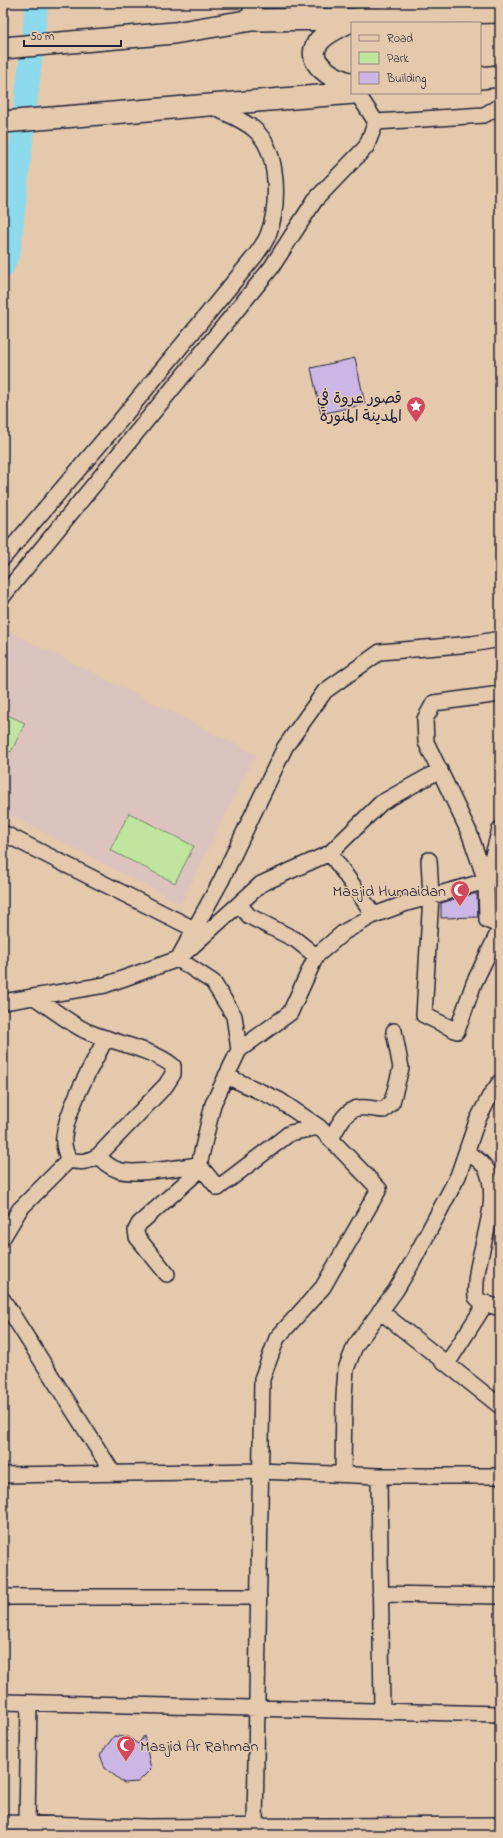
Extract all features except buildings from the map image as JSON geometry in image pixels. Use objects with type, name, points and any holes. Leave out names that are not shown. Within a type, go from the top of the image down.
[{"type":"main road","points":[[3,48],[174,33],[252,11],[354,19],[412,8],[500,12]]},
{"type":"main road","points":[[351,84],[332,76],[317,64],[314,57],[314,49],[326,35],[354,19]]},
{"type":"main road","points":[[481,78],[500,76]]},
{"type":"main road","points":[[3,122],[351,93]]},
{"type":"street","points":[[357,94],[376,122]]},
{"type":"street","points":[[3,558],[124,416],[255,256],[268,236],[273,218],[275,174],[268,148],[256,130],[209,105]]},
{"type":"street","points":[[376,122],[484,116],[500,106]]},
{"type":"street","points":[[3,596],[271,268],[314,200],[366,147],[376,122]]},
{"type":"street","points":[[178,959],[221,881],[285,747],[325,691],[380,652],[472,644],[500,639]]},
{"type":"street","points":[[486,881],[469,832],[426,742],[425,719],[434,703],[500,694]]},
{"type":"street","points":[[3,1002],[105,985],[178,959],[261,884],[330,853],[381,803],[440,770]]},
{"type":"street","points":[[500,829],[486,881],[487,920],[500,926]]},
{"type":"street","points":[[3,833],[194,929]]},
{"type":"street","points":[[330,853],[374,915]]},
{"type":"street","points":[[429,860],[431,896],[424,1015],[457,1031],[474,983],[500,929]]},
{"type":"street","points":[[167,1274],[137,1237],[136,1230],[139,1224],[201,1167],[214,1104],[239,1050],[290,1013],[316,956],[344,932],[374,915],[431,896],[486,881]]},
{"type":"street","points":[[239,904],[249,916],[296,940],[316,956]]},
{"type":"street","points":[[178,959],[213,982],[234,1016],[239,1050]]},
{"type":"street","points":[[34,997],[85,1030],[168,1061],[173,1066],[173,1074],[166,1085],[98,1156],[88,1162],[80,1163],[69,1160]]},
{"type":"street","points":[[331,1139],[340,1122],[353,1110],[358,1108],[384,1110],[392,1102],[401,1068],[394,1031]]},
{"type":"street","points":[[69,1160],[65,1151],[63,1137],[68,1115],[106,1038]]},
{"type":"street","points":[[226,1076],[279,1100],[319,1127],[379,1189],[323,1288],[277,1338],[262,1379],[255,1826]]},
{"type":"street","points":[[343,1474],[344,1396],[346,1370],[355,1346],[396,1290],[412,1263],[458,1176],[477,1121],[490,1096],[500,1082]]},
{"type":"street","points":[[201,1167],[218,1188],[290,1133],[319,1127]]},
{"type":"street","points":[[447,1364],[493,1305],[476,1297],[475,1287],[489,1230],[493,1191],[487,1169],[467,1152]]},
{"type":"street","points":[[98,1156],[105,1164],[119,1171],[132,1172],[201,1167]]},
{"type":"street","points":[[3,1237],[20,1209],[69,1160]]},
{"type":"street","points":[[3,1300],[113,1473]]},
{"type":"street","points":[[380,1311],[500,1406]]},
{"type":"street","points":[[3,1475],[260,1470],[379,1476],[500,1476]]},
{"type":"street","points":[[379,1476],[382,1711]]},
{"type":"street","points":[[380,1594],[500,1596]]},
{"type":"street","points":[[3,1597],[259,1597]]},
{"type":"street","points":[[3,1702],[500,1714]]},
{"type":"street","points":[[27,1823],[29,1703]]},
{"type":"street","points":[[3,1823],[27,1823],[147,1831],[255,1826],[367,1830],[500,1825]]},
{"type":"shaded area","points":[[9,631],[256,754],[181,904],[3,811],[3,638]]},
{"type":"green space","points":[[3,713],[25,723],[11,752],[3,749]]},
{"type":"green space","points":[[129,813],[194,846],[175,883],[110,850]]},
{"type":"waterway","points":[[3,266],[9,251],[37,3]]},
{"type":"place","name":"قصور عروة في المدينة المنورة","points":[[416,423]]},
{"type":"place","name":"Masjid Humaidan","points":[[460,907]]},
{"type":"place","name":"Masjid Ar Rahman","points":[[126,1762]]}]
